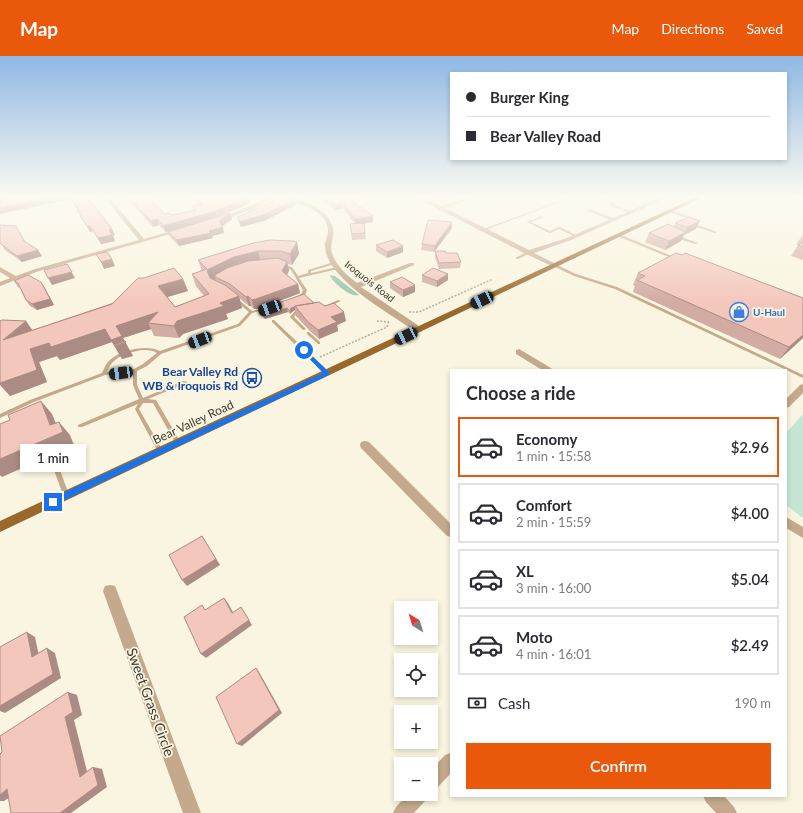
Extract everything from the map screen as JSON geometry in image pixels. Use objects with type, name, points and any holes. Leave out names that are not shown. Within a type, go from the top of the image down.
[{"type":"main road","name":"Bear Valley Road","points":[[0,527],[624,232]]},
{"type":"street","points":[[136,232],[143,241]]},
{"type":"street","points":[[0,284],[37,270],[175,232]]},
{"type":"street","name":"Iroquois Road","points":[[331,232],[328,246],[335,266],[357,286],[419,330]]},
{"type":"street","points":[[487,232],[554,265]]},
{"type":"street","points":[[528,253],[585,232]]},
{"type":"street","points":[[357,286],[412,264]]},
{"type":"street","points":[[0,268],[15,278]]},
{"type":"street","points":[[519,352],[546,369]]},
{"type":"street","points":[[787,404],[803,387]]},
{"type":"street","points":[[365,445],[450,531]]},
{"type":"street","points":[[787,523],[803,533]]},
{"type":"street","name":"Sweet Grass Circle","points":[[110,592],[192,813]]},
{"type":"street","points":[[438,775],[450,762]]},
{"type":"street","points":[[713,797],[728,813]]},
{"type":"street","points":[[402,813],[413,801]]},
{"type":"lane","points":[[569,232],[577,236]]},
{"type":"lane","points":[[618,235],[672,257]]},
{"type":"lane","points":[[672,235],[696,243]]},
{"type":"lane","points":[[517,258],[528,253]]},
{"type":"lane","points":[[276,264],[292,269],[305,290],[304,294],[292,300]]},
{"type":"lane","points":[[554,265],[575,275],[616,288],[786,369]]},
{"type":"lane","points":[[310,274],[310,271],[335,266]]},
{"type":"lane","points":[[296,277],[321,273],[335,266]]},
{"type":"lane","points":[[234,297],[251,312]]},
{"type":"lane","points":[[326,306],[339,301]]},
{"type":"lane","points":[[0,416],[32,401],[104,374],[135,370],[145,365],[160,353],[239,325],[251,312],[272,307]]},
{"type":"lane","points":[[304,329],[292,318],[292,315],[299,311],[308,310]]},
{"type":"lane","points":[[273,321],[327,373]]},
{"type":"lane","points":[[308,333],[319,343]]},
{"type":"lane","points":[[104,374],[110,361],[125,353],[145,348],[152,348],[160,353]]},
{"type":"lane","points":[[787,369],[803,377]]},
{"type":"lane","points":[[135,370],[135,385],[142,400]]},
{"type":"lane","points":[[80,426],[185,382]]},
{"type":"lane","points":[[142,400],[154,401],[178,443]]},
{"type":"lane","points":[[142,400],[137,409],[160,451]]},
{"type":"lane","points":[[53,459],[66,495]]},
{"type":"path","points":[[404,310],[420,312],[492,279]]},
{"type":"path","points":[[313,360],[387,327],[389,317]]},
{"type":"path","points":[[376,321],[389,322]]},
{"type":"green space","points":[[330,275],[335,276],[359,295],[346,292],[337,285]]},
{"type":"green space","points":[[803,414],[803,518],[787,506],[787,432]]},
{"type":"building","points":[[0,232],[19,232],[24,241],[38,250],[17,256],[0,242]]},
{"type":"building","points":[[94,232],[110,232],[112,235],[98,238]]},
{"type":"building","points":[[168,232],[211,233],[177,240]]},
{"type":"building","points":[[352,232],[365,232],[365,233],[352,234]]},
{"type":"building","points":[[425,232],[445,232],[435,246],[422,244]]},
{"type":"building","points":[[650,232],[685,232],[669,241],[649,233]]},
{"type":"building","points":[[270,240],[297,242],[290,254],[280,251],[258,251],[234,257],[207,270],[210,278],[225,285],[239,296],[220,303],[224,306],[177,321],[174,326],[148,323],[158,312],[116,326],[122,336],[111,340],[105,329],[51,347],[49,343],[30,349],[37,370],[0,383],[0,321],[26,321],[3,340],[112,304],[138,278],[144,278],[174,268],[183,279],[158,286],[175,307],[209,294],[192,274],[207,269],[198,260],[253,243]]},
{"type":"building","points":[[393,240],[403,246],[387,252],[376,245]]},
{"type":"building","points":[[803,242],[803,247],[798,245]]},
{"type":"building","points":[[435,251],[457,253],[461,262],[439,263]]},
{"type":"building","points":[[107,252],[112,259],[101,262],[96,254]]},
{"type":"building","name":"U-Haul","points":[[676,253],[682,255],[685,253],[803,298],[803,335],[789,347],[637,280],[645,276],[638,273]]},
{"type":"building","points":[[278,258],[287,262],[282,271],[298,284],[256,299],[252,300],[248,296],[246,297],[230,284],[215,277],[215,275],[227,268],[248,261]]},
{"type":"building","points":[[67,264],[72,272],[48,278],[44,270]]},
{"type":"building","points":[[433,268],[448,274],[437,281],[422,275]]},
{"type":"building","points":[[28,275],[41,282],[50,299],[32,304],[26,300],[18,283],[14,281]]},
{"type":"building","points":[[402,277],[415,285],[403,290],[390,282]]},
{"type":"building","points":[[304,294],[314,303],[295,306],[291,308],[290,311],[287,308],[264,316],[258,310]]},
{"type":"building","points":[[319,302],[325,306],[334,303],[344,312],[331,317],[337,322],[318,330],[307,321],[295,306]]},
{"type":"building","points":[[125,341],[126,342],[115,346],[114,345]]},
{"type":"building","points":[[41,401],[50,425],[59,422],[63,432],[0,459],[0,424],[10,420],[8,415]]},
{"type":"building","points":[[202,536],[216,559],[182,580],[169,555]]},
{"type":"building","points":[[224,598],[232,613],[241,607],[249,620],[201,654],[184,617],[202,605],[205,610]]},
{"type":"building","points":[[27,632],[32,657],[47,648],[53,674],[0,706],[0,647]]},
{"type":"building","points":[[256,668],[279,710],[237,744],[216,697]]},
{"type":"building","points":[[68,692],[73,712],[65,717],[80,777],[93,767],[98,785],[60,813],[11,813],[7,789],[0,795],[0,754],[2,752],[0,736]]},
{"type":"place","name":"U-Haul","points":[[739,312]]},
{"type":"place","name":"Bear Valley Rd WB & Iroquois Rd","points":[[252,378]]},
{"type":"route","points":[[53,502],[327,373],[304,350]]}]
